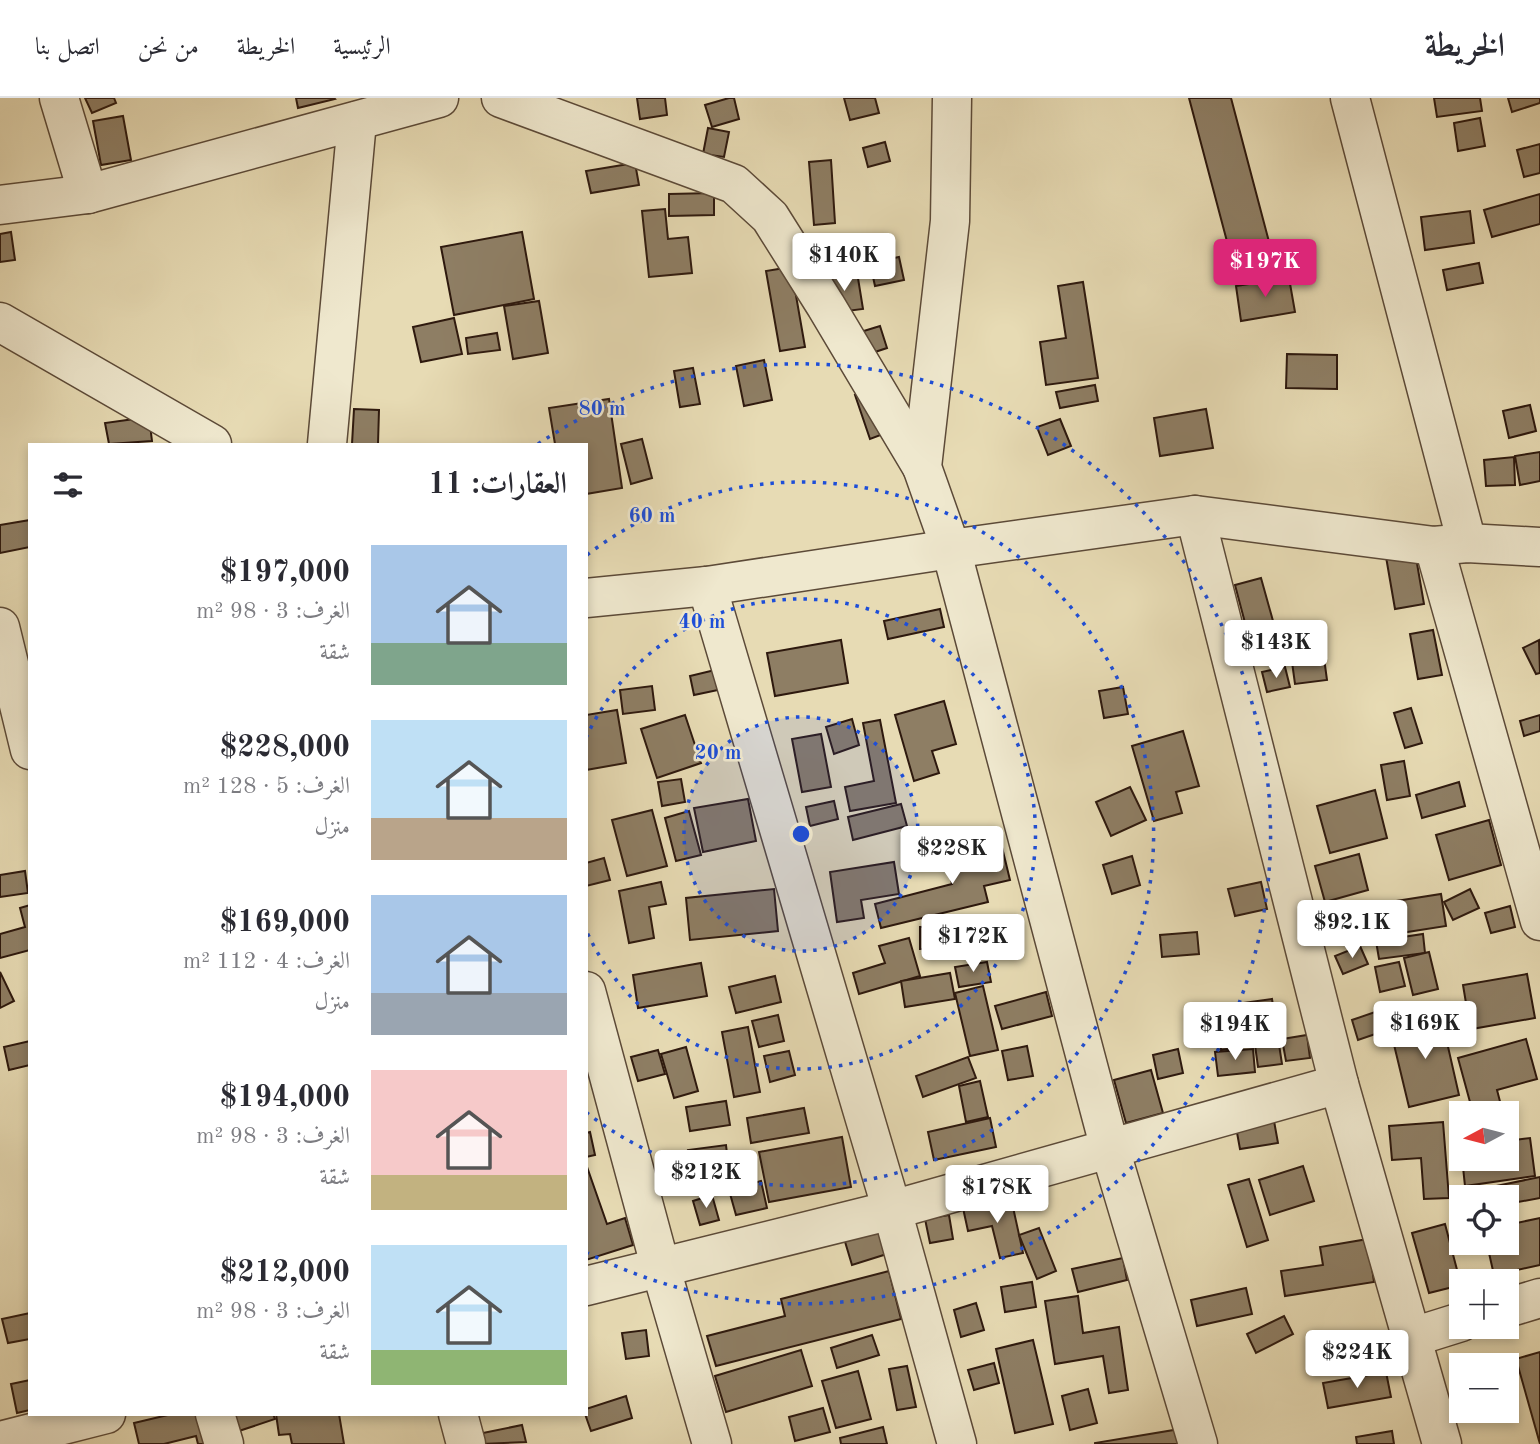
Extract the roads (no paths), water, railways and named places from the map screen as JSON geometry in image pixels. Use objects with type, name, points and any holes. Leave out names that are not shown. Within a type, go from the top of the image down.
[{"type":"street","points":[[59,98],[88,194]]},
{"type":"street","points":[[0,205],[88,194],[379,110],[439,98]]},
{"type":"street","points":[[501,98],[734,184],[770,217],[922,467],[950,549],[1110,1149],[1198,1444]]},
{"type":"street","points":[[922,467],[950,221],[952,98]]},
{"type":"street","points":[[1350,98],[1540,921]]},
{"type":"street","points":[[327,443],[379,110]]},
{"type":"street","points":[[0,322],[210,443]]},
{"type":"street","points":[[1195,515],[1339,1084],[1442,1444]]},
{"type":"street","points":[[588,598],[707,586],[1195,515],[1451,544],[1540,547]]},
{"type":"street","points":[[707,586],[892,1210],[957,1444]]},
{"type":"street","points":[[0,627],[22,745]]},
{"type":"street","points":[[588,998],[661,1269],[712,1444]]},
{"type":"street","points":[[588,1286],[892,1210],[1339,1084]]},
{"type":"street","points":[[1519,1304],[1540,1298]]},
{"type":"street","points":[[1413,1337],[1449,1326]]},
{"type":"street","points":[[0,1441],[98,1416]]},
{"type":"street","points":[[216,1416],[223,1444]]},
{"type":"street","points":[[459,1416],[466,1444]]}]
